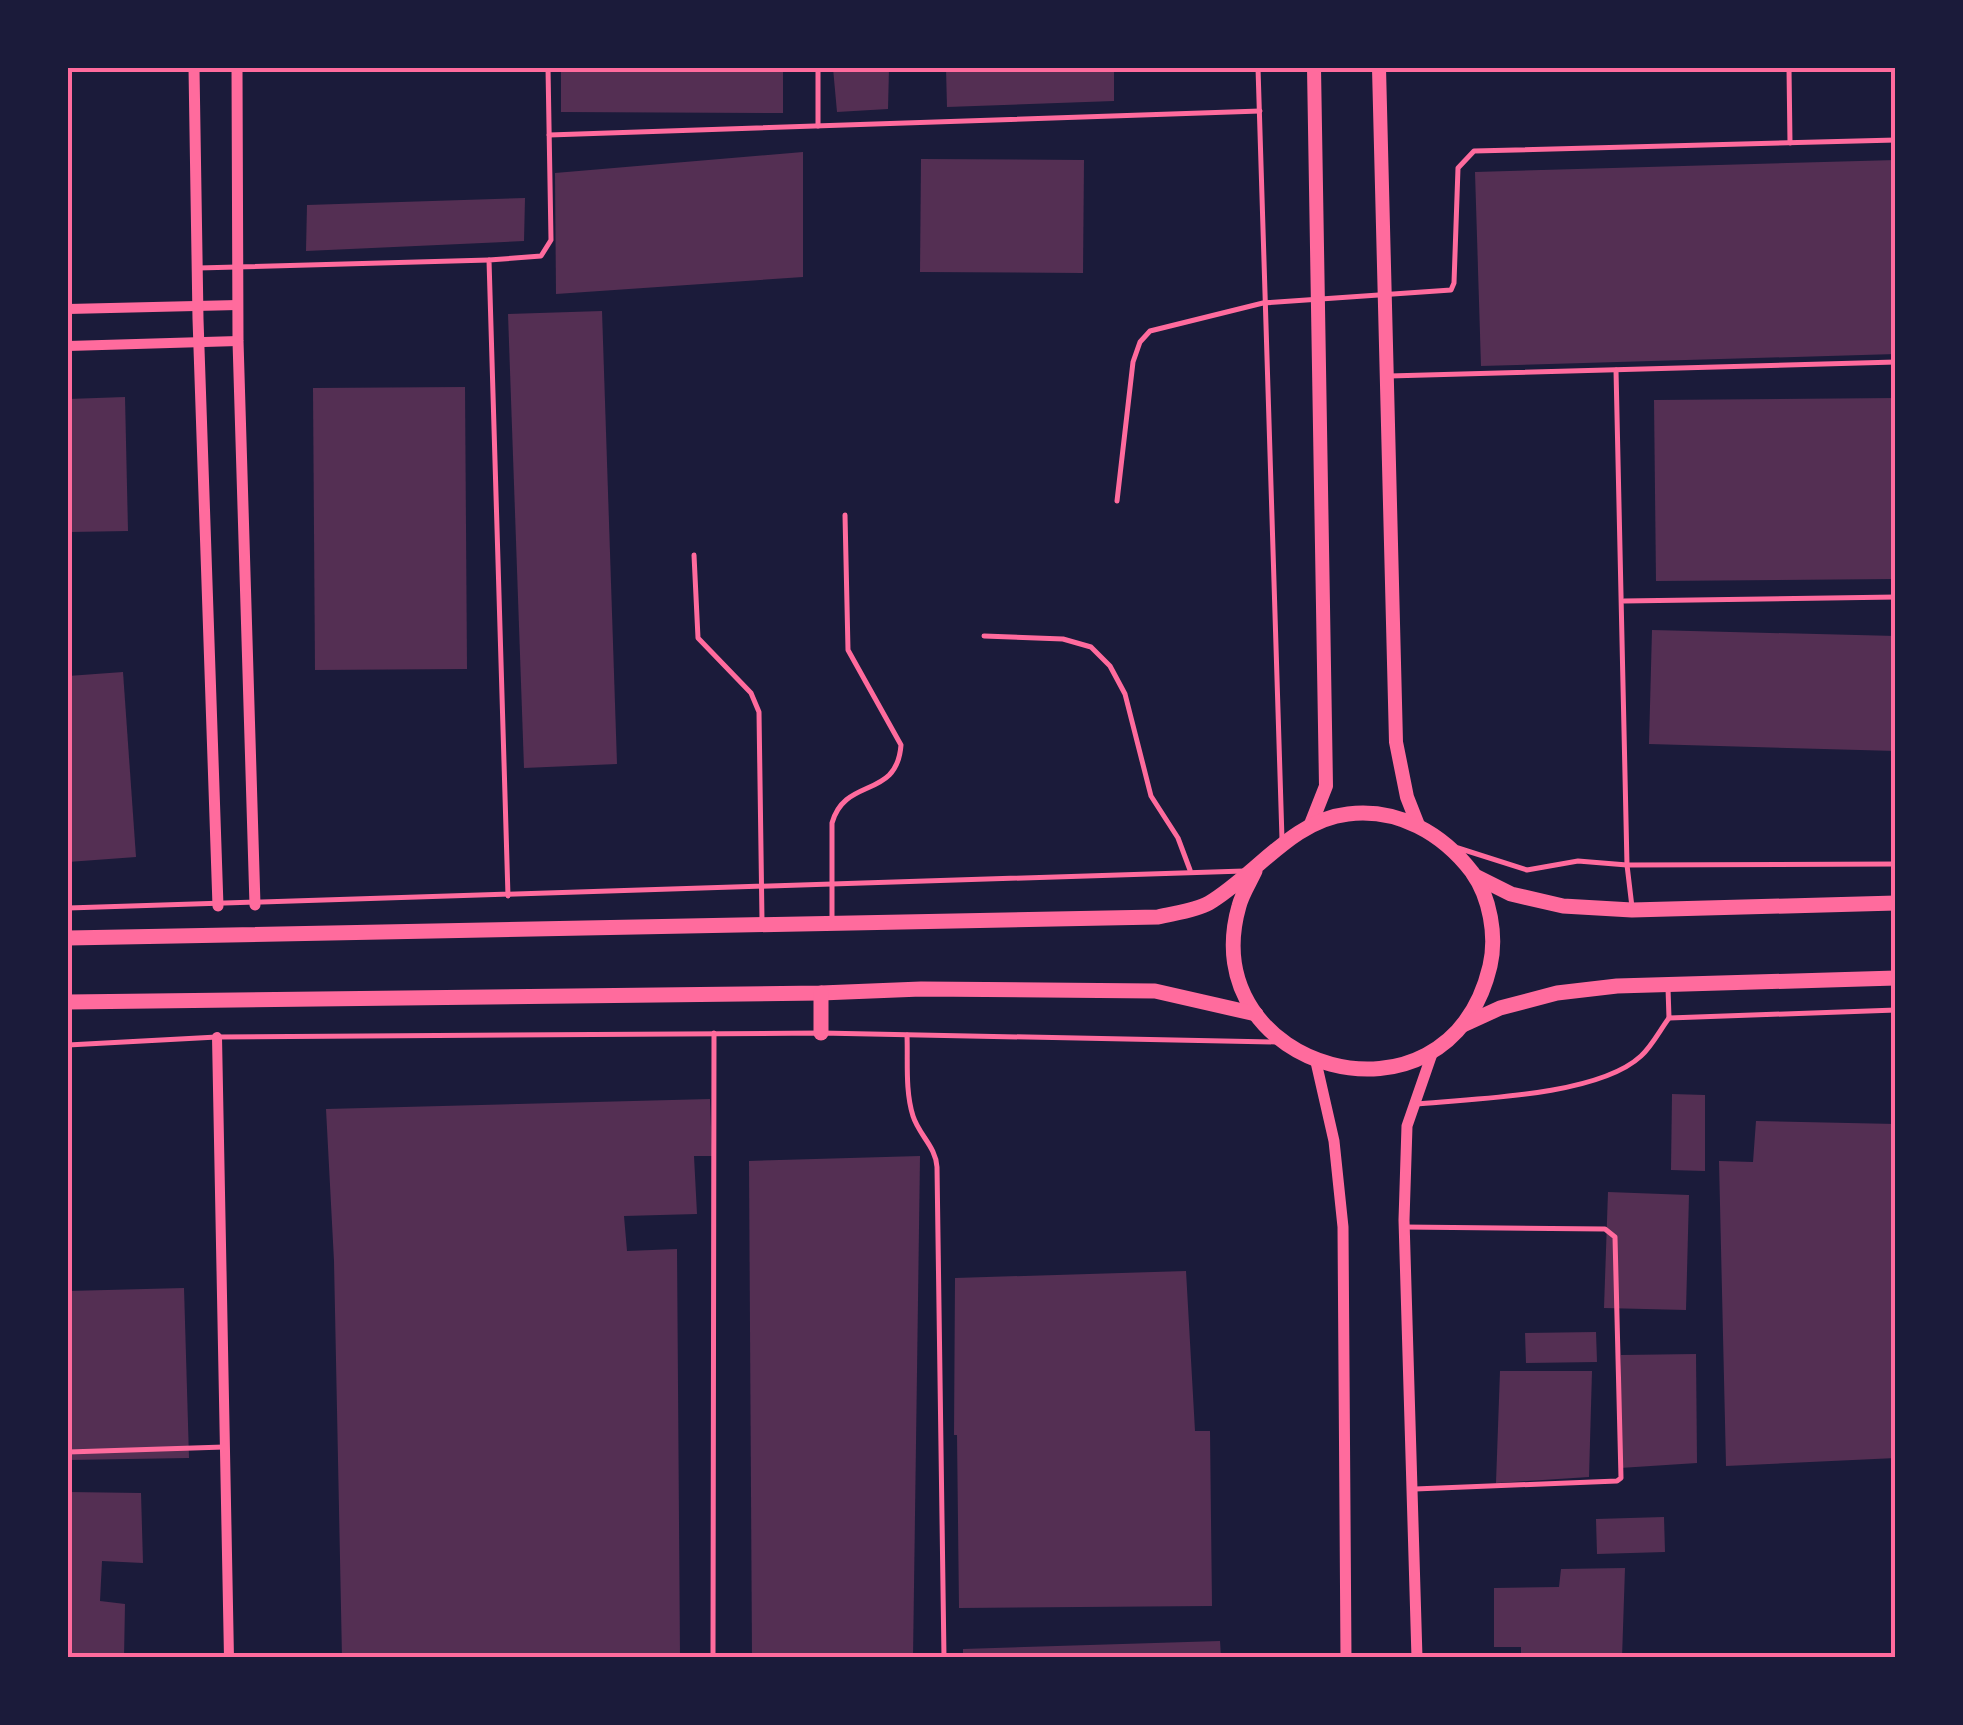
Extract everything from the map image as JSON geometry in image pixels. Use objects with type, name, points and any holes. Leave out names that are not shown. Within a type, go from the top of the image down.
[{"type":"main road","points":[[1311,824],[1326,786],[1314,68]]},
{"type":"main road","points":[[1379,68],[1396,742],[1407,797],[1418,825]]},
{"type":"main road","points":[[68,938],[1158,917],[1206,905],[1255,872],[1311,824],[1346,814],[1383,814],[1418,825],[1450,845],[1475,876],[1490,913],[1493,952],[1484,991],[1463,1026]]},
{"type":"main road","points":[[1255,872],[1239,906],[1234,943],[1240,980],[1256,1014],[1282,1042],[1316,1062],[1356,1071],[1396,1067],[1433,1052],[1463,1026],[1500,1008],[1557,992],[1896,978]]},
{"type":"main road","points":[[1475,876],[1511,894],[1563,906],[1632,910],[1896,904]]},
{"type":"main road","points":[[68,1002],[920,990],[1155,991],[1256,1014]]},
{"type":"main road","points":[[821,993],[821,1033]]},
{"type":"street","points":[[194,68],[198,343],[218,906]]},
{"type":"street","points":[[237,68],[238,341],[255,904]]},
{"type":"street","points":[[68,309],[238,305]]},
{"type":"street","points":[[68,346],[238,341]]},
{"type":"street","points":[[217,1036],[230,1658]]},
{"type":"street","points":[[1416,1658],[1404,1227],[1407,1126],[1433,1052]]},
{"type":"street","points":[[1316,1062],[1334,1141],[1343,1226],[1346,1658]]},
{"type":"lane","points":[[197,268],[541,256],[550,240],[548,68]]},
{"type":"lane","points":[[818,68],[818,126]]},
{"type":"lane","points":[[1258,68],[1282,846]]},
{"type":"lane","points":[[1789,68],[1790,142]]},
{"type":"lane","points":[[549,135],[1260,111]]},
{"type":"lane","points":[[1117,501],[1133,362],[1140,342],[1150,332],[1263,303],[1451,290],[1458,168],[1474,152],[1896,140]]},
{"type":"lane","points":[[490,260],[508,896]]},
{"type":"lane","points":[[1386,376],[1896,362]]},
{"type":"lane","points":[[1616,370],[1627,865],[1632,910]]},
{"type":"lane","points":[[832,921],[832,823],[840,801],[890,775],[897,765],[901,745],[848,650],[844,516]]},
{"type":"lane","points":[[694,555],[698,638],[751,692],[759,712],[762,923]]},
{"type":"lane","points":[[1623,601],[1896,597]]},
{"type":"lane","points":[[984,636],[1063,638],[1091,648],[1110,666],[1125,694],[1151,796],[1178,838],[1190,870]]},
{"type":"lane","points":[[1450,845],[1527,870],[1578,861],[1627,865],[1896,864]]},
{"type":"lane","points":[[68,908],[830,886],[1190,870],[1255,872]]},
{"type":"lane","points":[[1415,1104],[1554,1090],[1602,1078],[1642,1055],[1669,1018],[1667,985]]},
{"type":"lane","points":[[1669,1018],[1896,1010]]},
{"type":"lane","points":[[68,1045],[217,1036],[821,1033],[1282,1042]]},
{"type":"lane","points":[[714,1034],[714,1658]]},
{"type":"lane","points":[[906,1035],[913,1118],[936,1157],[937,1167],[944,1658]]},
{"type":"lane","points":[[1404,1227],[1611,1231],[1616,1237],[1623,1473],[1616,1481],[1412,1489]]},
{"type":"lane","points":[[68,1452],[224,1447]]},
{"type":"building","points":[[561,68],[783,68],[783,113],[561,112]]},
{"type":"building","points":[[833,68],[889,68],[888,109],[837,112]]},
{"type":"building","points":[[946,68],[1114,68],[1114,101],[947,107]]},
{"type":"building","points":[[803,152],[803,277],[556,294],[555,173]]},
{"type":"building","points":[[921,159],[1084,160],[1083,273],[920,272]]},
{"type":"building","points":[[1896,160],[1896,354],[1481,366],[1475,172]]},
{"type":"building","points":[[525,198],[524,241],[306,251],[307,205]]},
{"type":"building","points":[[602,311],[617,764],[524,768],[508,314]]},
{"type":"building","points":[[465,387],[467,669],[315,670],[313,388]]},
{"type":"building","points":[[125,397],[128,531],[70,532],[68,399]]},
{"type":"building","points":[[1896,398],[1896,579],[1656,581],[1654,400]]},
{"type":"building","points":[[1652,630],[1896,636],[1896,751],[1649,744]]},
{"type":"building","points":[[123,672],[136,857],[68,862],[68,676]]},
{"type":"building","points":[[1672,1094],[1705,1095],[1705,1171],[1671,1170]]},
{"type":"building","points":[[710,1099],[712,1156],[694,1156],[697,1214],[624,1216],[627,1251],[677,1249],[680,1658],[342,1658],[334,1261],[326,1109]]},
{"type":"building","points":[[1756,1121],[1896,1124],[1896,1458],[1726,1466],[1719,1161],[1753,1162]]},
{"type":"building","points":[[920,1156],[913,1658],[752,1658],[749,1161]]},
{"type":"building","points":[[1608,1192],[1689,1195],[1686,1310],[1604,1308]]},
{"type":"building","points":[[1186,1271],[1195,1431],[1210,1431],[1212,1606],[959,1608],[955,1278]]},
{"type":"building","points":[[184,1288],[189,1458],[68,1460],[68,1291]]},
{"type":"building","points":[[1596,1332],[1597,1362],[1526,1363],[1525,1333]]},
{"type":"building","points":[[1696,1354],[1697,1463],[1620,1468],[1621,1355]]},
{"type":"building","points":[[1500,1371],[1592,1371],[1589,1477],[1496,1483]]},
{"type":"building","points":[[68,1492],[141,1493],[143,1563],[102,1561],[100,1601],[125,1604],[124,1658],[68,1658]]},
{"type":"building","points":[[1664,1517],[1665,1552],[1597,1554],[1596,1519]]},
{"type":"building","points":[[1625,1568],[1622,1658],[1521,1658],[1521,1647],[1494,1647],[1494,1588],[1559,1587],[1561,1569]]},
{"type":"building","points":[[1220,1641],[1221,1658],[963,1658],[963,1649]]}]
